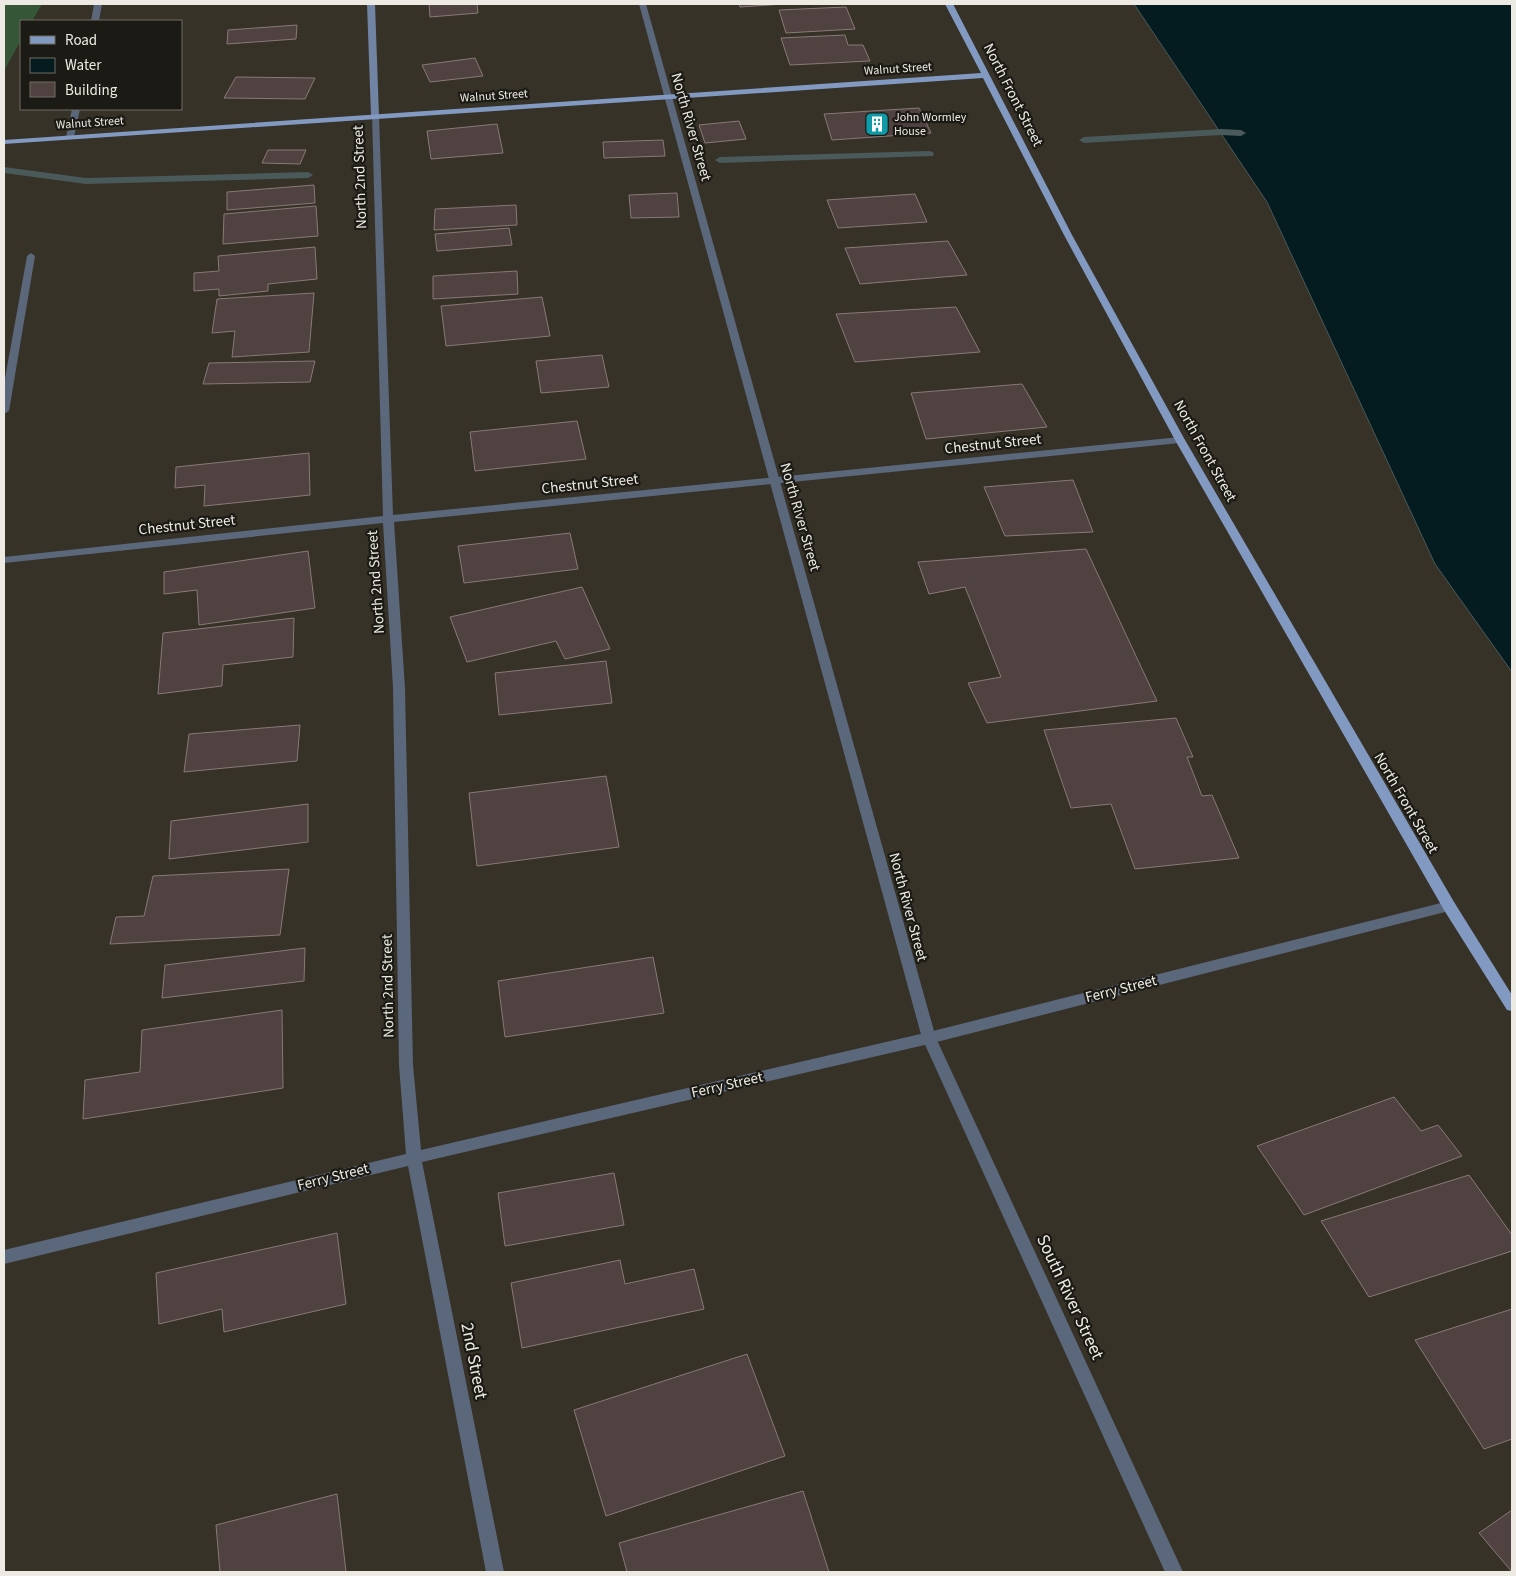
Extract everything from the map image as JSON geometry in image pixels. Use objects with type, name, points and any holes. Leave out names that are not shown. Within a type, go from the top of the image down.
[{"type":"main road","name":"North Front Street","points":[[949,4],[1068,235],[1180,440],[1448,906],[1512,1006]]},
{"type":"main road","name":"Walnut Street","points":[[4,142],[986,75]]},
{"type":"street","points":[[95,20],[98,4]]},
{"type":"street","name":"North 2nd Street","points":[[371,4],[388,519],[399,688],[406,1065],[414,1158]]},
{"type":"street","name":"North River Street","points":[[642,4],[929,1038]]},
{"type":"street","points":[[70,137],[76,110]]},
{"type":"street","points":[[4,411],[31,256]]},
{"type":"street","name":"Chestnut Street","points":[[4,560],[388,519],[775,482],[1180,440]]},
{"type":"street","name":"Ferry Street","points":[[4,1257],[414,1158],[929,1038],[1448,906]]},
{"type":"street","name":"South River Street","points":[[929,1038],[1174,1572]]},
{"type":"street","name":"2nd Street","points":[[414,1158],[495,1572]]},
{"type":"green space","points":[[4,4],[42,4],[33,20],[20,20],[20,42],[4,71]]},
{"type":"water","points":[[1134,4],[1512,4],[1512,672],[1435,564],[1267,202]]},
{"type":"building","points":[[429,4],[477,4],[478,13],[430,17]]},
{"type":"building","points":[[739,4],[784,4],[740,7]]},
{"type":"building","points":[[846,7],[855,29],[786,33],[779,10]]},
{"type":"building","points":[[297,25],[296,39],[227,44],[228,30]]},
{"type":"building","points":[[845,35],[848,45],[863,45],[870,61],[790,65],[781,38]]},
{"type":"building","points":[[475,58],[483,76],[430,82],[422,65]]},
{"type":"building","points":[[236,77],[315,78],[305,99],[224,98]]},
{"type":"building","name":"John Wormley House","points":[[919,108],[931,133],[832,140],[824,114]]},
{"type":"building","points":[[739,121],[746,139],[705,143],[699,125]]},
{"type":"building","points":[[497,124],[503,153],[431,159],[427,131]]},
{"type":"building","points":[[663,140],[665,156],[604,158],[603,142]]},
{"type":"building","points":[[268,150],[306,150],[300,164],[262,163]]},
{"type":"building","points":[[314,185],[315,203],[227,210],[227,192]]},
{"type":"building","points":[[677,193],[679,217],[631,218],[629,195]]},
{"type":"building","points":[[915,194],[927,222],[838,228],[827,200]]},
{"type":"building","points":[[516,205],[517,225],[434,230],[435,209]]},
{"type":"building","points":[[316,206],[318,236],[223,244],[224,214]]},
{"type":"building","points":[[509,228],[512,245],[437,251],[435,234]]},
{"type":"building","points":[[948,241],[967,275],[860,284],[845,248]]},
{"type":"building","points":[[315,247],[317,279],[268,284],[268,291],[219,296],[219,289],[194,291],[194,273],[219,271],[218,256]]},
{"type":"building","points":[[517,271],[518,294],[433,299],[433,276]]},
{"type":"building","points":[[314,293],[309,352],[232,357],[235,331],[212,333],[217,299]]},
{"type":"building","points":[[542,297],[550,336],[446,346],[441,306]]},
{"type":"building","points":[[956,307],[980,352],[855,362],[836,314]]},
{"type":"building","points":[[602,355],[609,387],[541,393],[536,361]]},
{"type":"building","points":[[315,361],[310,382],[203,384],[209,363]]},
{"type":"building","points":[[1022,384],[1047,427],[926,439],[911,393]]},
{"type":"building","points":[[577,421],[586,459],[475,471],[470,432]]},
{"type":"building","points":[[309,453],[310,495],[204,506],[205,485],[175,488],[176,467]]},
{"type":"building","points":[[1073,480],[1093,532],[1005,536],[984,487]]},
{"type":"building","points":[[570,533],[578,569],[464,583],[458,546]]},
{"type":"building","points":[[1086,549],[1157,701],[987,723],[968,683],[1001,677],[965,587],[929,594],[918,562]]},
{"type":"building","points":[[308,551],[315,608],[199,625],[197,590],[164,594],[164,572]]},
{"type":"building","points":[[582,587],[610,649],[565,659],[556,641],[467,662],[450,617]]},
{"type":"building","points":[[294,618],[293,657],[223,665],[222,686],[158,694],[163,633]]},
{"type":"building","points":[[606,661],[612,703],[499,715],[495,673]]},
{"type":"building","points":[[1176,718],[1193,757],[1187,757],[1202,796],[1212,795],[1239,858],[1135,869],[1111,804],[1071,808],[1044,730]]},
{"type":"building","points":[[300,725],[297,761],[184,772],[189,734]]},
{"type":"building","points":[[606,776],[619,847],[477,866],[469,793]]},
{"type":"building","points":[[308,804],[308,842],[169,859],[171,821]]},
{"type":"building","points":[[289,869],[280,935],[110,944],[116,917],[144,916],[153,876]]},
{"type":"building","points":[[305,948],[304,981],[162,998],[165,965]]},
{"type":"building","points":[[653,957],[664,1013],[505,1037],[498,981]]},
{"type":"building","points":[[282,1010],[283,1088],[83,1119],[85,1080],[140,1072],[142,1030]]},
{"type":"building","points":[[1394,1097],[1421,1131],[1438,1125],[1462,1156],[1304,1215],[1257,1146]]},
{"type":"building","points":[[614,1173],[624,1225],[505,1246],[498,1193]]},
{"type":"building","points":[[1469,1175],[1512,1235],[1512,1251],[1369,1297],[1321,1221]]},
{"type":"building","points":[[337,1233],[346,1304],[224,1332],[222,1309],[159,1324],[156,1273]]},
{"type":"building","points":[[620,1260],[625,1284],[694,1269],[704,1309],[522,1348],[511,1283]]},
{"type":"building","points":[[1512,1309],[1512,1439],[1484,1449],[1415,1340]]},
{"type":"building","points":[[747,1354],[785,1456],[606,1516],[574,1410]]},
{"type":"building","points":[[803,1491],[829,1572],[627,1572],[619,1543]]},
{"type":"building","points":[[337,1494],[346,1572],[220,1572],[216,1525]]},
{"type":"building","points":[[1512,1510],[1512,1572],[1479,1533]]},
{"type":"waterway","points":[[1084,140],[1221,132],[1241,133]]},
{"type":"waterway","points":[[720,160],[929,154]]},
{"type":"waterway","points":[[4,170],[86,181],[308,175]]},
{"type":"place","name":"John Wormley House","points":[[877,124]]}]
